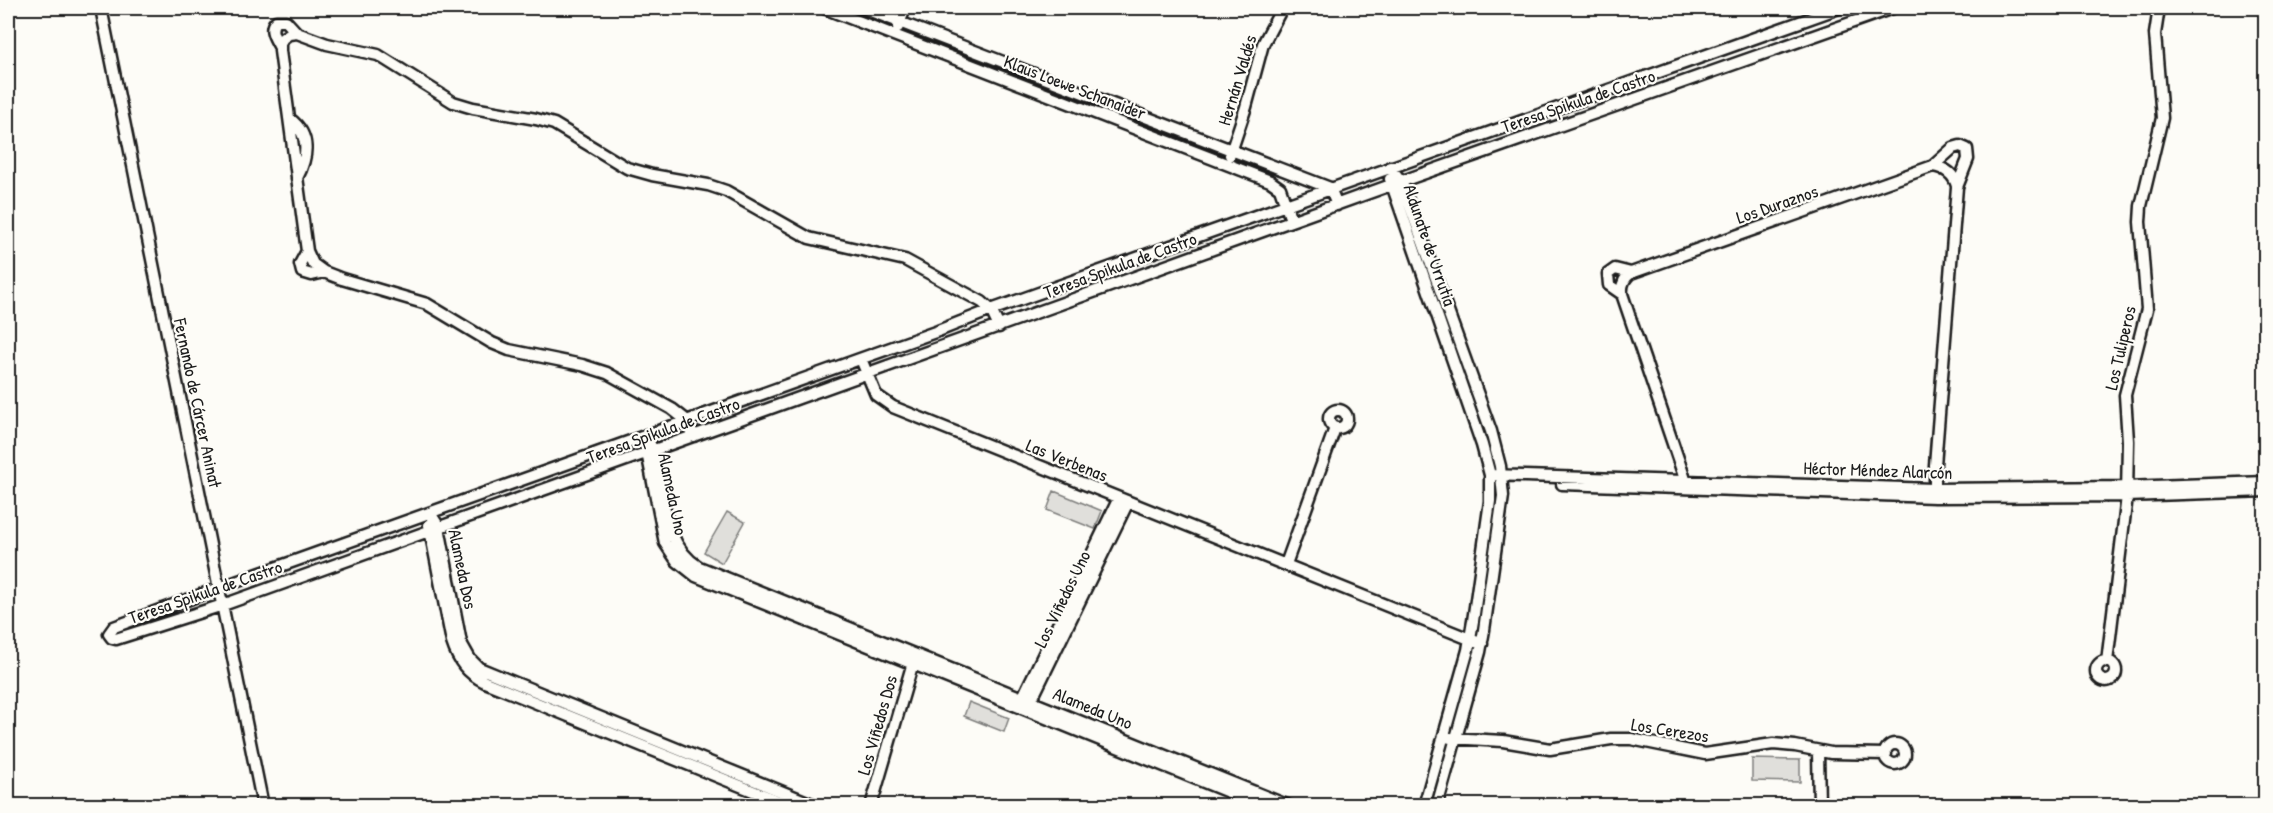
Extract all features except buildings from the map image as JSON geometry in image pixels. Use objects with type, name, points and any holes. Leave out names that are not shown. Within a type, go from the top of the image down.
[{"type":"street","name":"Fernando de Cárcer Aninat","points":[[101,8],[263,806]]},
{"type":"street","name":"Klaus Loewe Schanaider","points":[[824,8],[1274,183],[1280,188],[1291,220]]},
{"type":"street","name":"Klaus Loewe Schanaider","points":[[863,8],[1330,188]]},
{"type":"street","points":[[895,35],[905,8]]},
{"type":"street","name":"Hernán Valdés","points":[[1226,164],[1246,107],[1263,44],[1282,8]]},
{"type":"street","points":[[1448,8],[1454,8]]},
{"type":"street","name":"Teresa Spikula de Castro","points":[[1839,8],[1285,204],[861,359],[219,588],[114,627],[109,634],[116,639],[223,605],[1291,220],[1893,8]]},
{"type":"street","name":"Los Tuliperos","points":[[2107,662],[2126,491],[2128,441],[2125,395],[2147,309],[2140,214],[2162,118],[2155,34],[2159,8]]},
{"type":"street","points":[[694,436],[686,420],[666,405],[599,369],[509,350],[492,343],[427,304],[324,272],[309,275],[302,272],[300,264],[307,250],[297,178],[303,164],[306,146],[302,131],[290,119],[279,46],[272,30],[276,21],[286,21],[297,33],[333,45],[378,55],[446,98],[463,105],[554,124],[619,164],[635,171],[726,190],[809,238],[905,260],[972,295],[991,310],[999,327]]},
{"type":"street","points":[[279,46],[286,36],[297,33]]},
{"type":"street","points":[[1691,61],[1696,77]]},
{"type":"street","name":"Los Duraznos","points":[[1687,484],[1622,294],[1609,285],[1608,274],[1615,269],[1631,273],[1933,166],[1953,148],[1960,146],[1968,152],[1968,159],[1957,187],[1934,493]]},
{"type":"street","points":[[1933,166],[1948,171],[1957,187]]},
{"type":"street","name":"Aldunate de Urrutia","points":[[1390,167],[1491,431],[1502,478],[1502,509],[1482,644],[1437,806]]},
{"type":"street","name":"Aldunate de Urrutia","points":[[1396,183],[1482,445],[1490,478],[1490,507],[1470,639],[1424,806]]},
{"type":"street","points":[[1330,188],[1337,205]]},
{"type":"street","points":[[1622,294],[1623,282],[1631,273]]},
{"type":"street","name":"Las Verbenas","points":[[861,359],[876,395],[893,407],[1482,644]]},
{"type":"street","points":[[1286,564],[1335,428]]},
{"type":"street","name":"Alameda Uno","points":[[646,435],[663,536],[671,554],[683,567],[704,580],[914,659],[1263,806]]},
{"type":"street","name":"Héctor Méndez Alarcón","points":[[1490,478],[1934,493],[2265,491]]},
{"type":"street","name":"Héctor Méndez Alarcón","points":[[2126,491],[2265,482]]},
{"type":"street","name":"Los Viñedos Uno","points":[[1024,704],[1124,500]]},
{"type":"street","name":"Alameda Dos","points":[[430,513],[461,643],[470,659],[479,668],[817,806]]},
{"type":"street","name":"Alameda Dos","points":[[434,529],[452,642],[462,664],[473,675],[790,806]]},
{"type":"street","name":"Los Viñedos Dos","points":[[871,806],[914,659]]},
{"type":"street","name":"Alameda Uno","points":[[1024,704],[1289,806]]},
{"type":"street","name":"Los Cerezos","points":[[1443,737],[1503,741],[1558,749],[1611,739],[1631,738],[1705,754],[1773,744],[1818,751],[1886,754]]},
{"type":"street","points":[[1818,751],[1820,806]]},
{"type":"shaded area","points":[[1054,491],[1102,511],[1095,529],[1047,510]]},
{"type":"shaded area","points":[[727,512],[745,522],[722,563],[704,552]]},
{"type":"shaded area","points":[[969,702],[1009,718],[1004,732],[964,716]]},
{"type":"shaded area","points":[[1752,759],[1800,760],[1800,782],[1752,781]]}]
